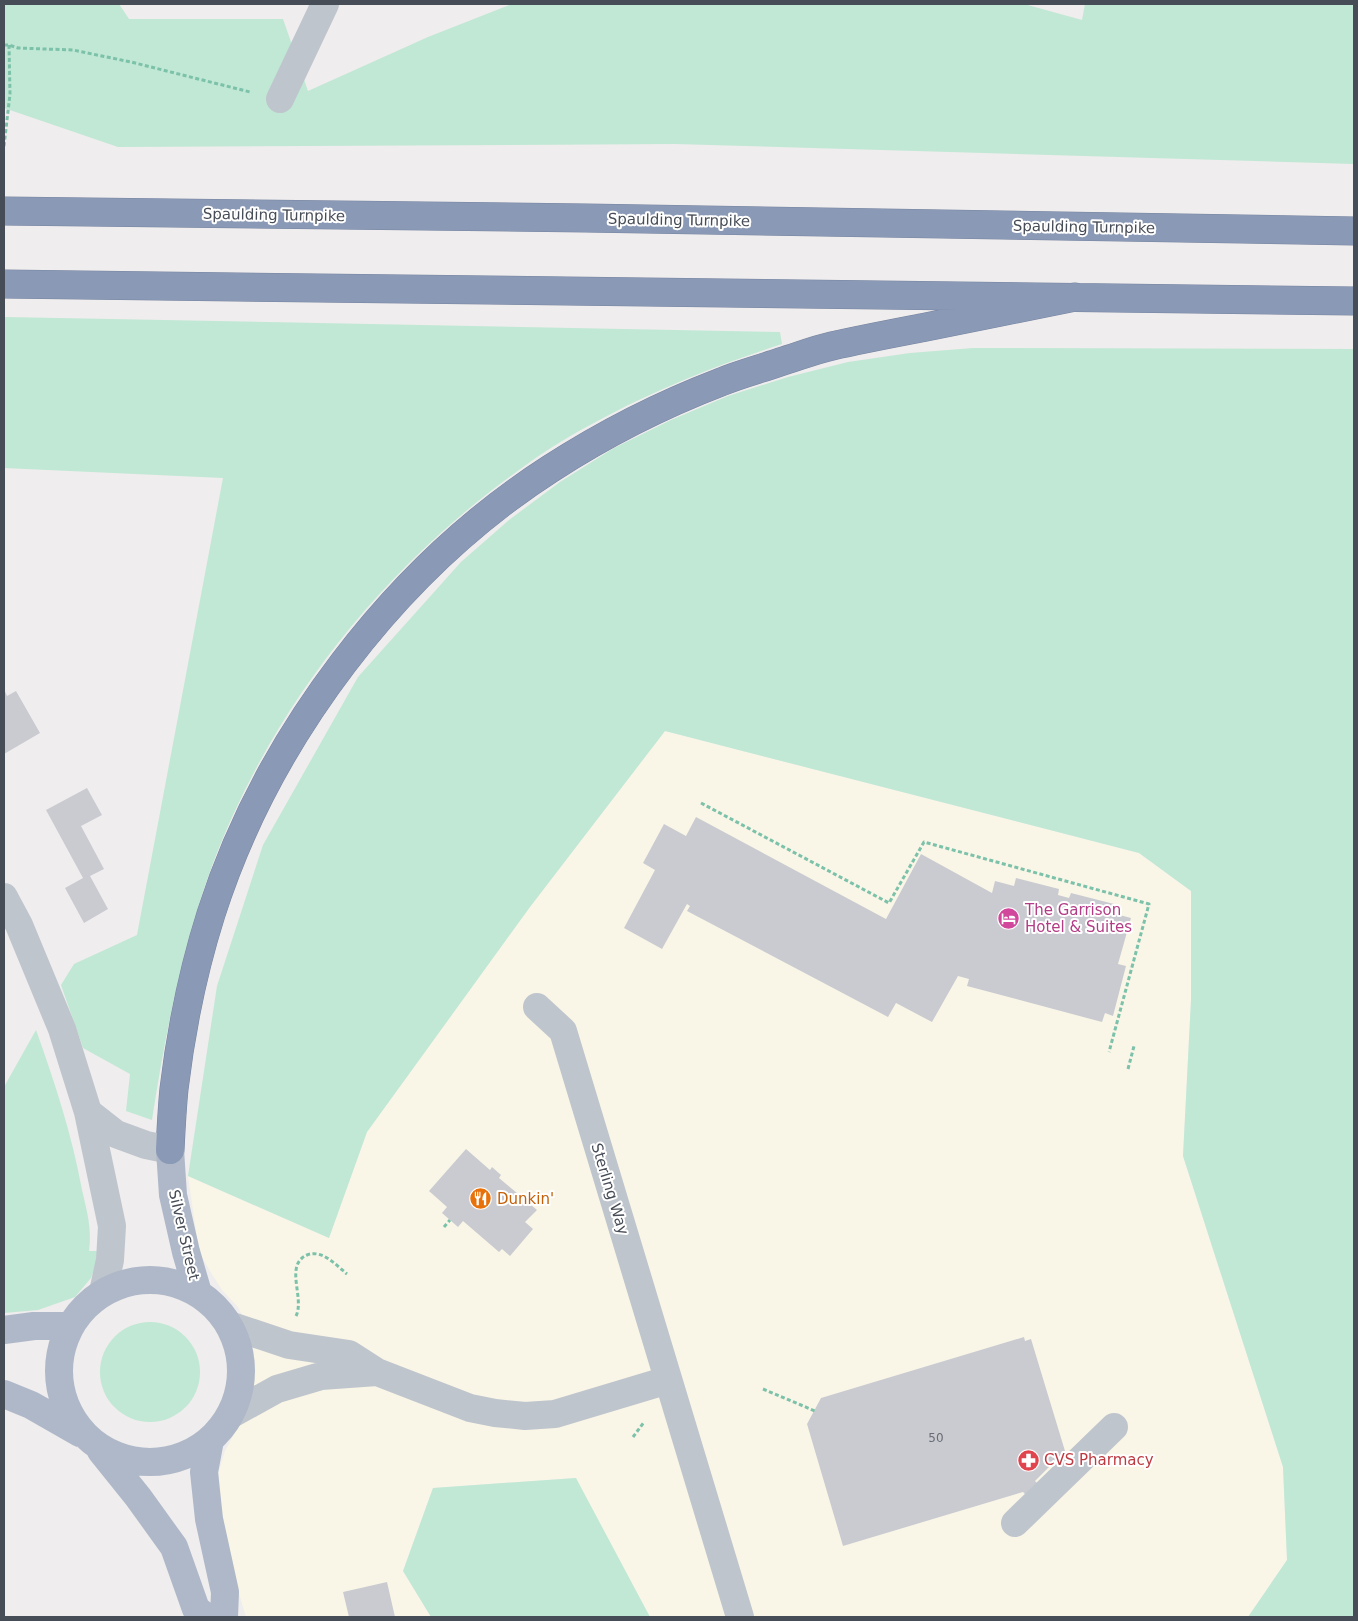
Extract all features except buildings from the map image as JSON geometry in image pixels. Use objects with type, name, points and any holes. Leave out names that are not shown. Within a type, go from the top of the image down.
[{"type":"highway","name":"Spaulding Turnpike","points":[[4,211],[586,218],[1354,231]]},
{"type":"highway","points":[[4,284],[1354,301]]},
{"type":"highway","points":[[170,1150],[175,1081],[182,1030],[195,970],[212,912],[233,856],[258,800],[291,740],[319,696],[355,647],[398,597],[445,551],[495,508],[548,470],[605,436],[663,406],[724,381],[829,346],[1075,298]]},
{"type":"main road","name":"Silver Street","points":[[170,1150],[173,1195],[198,1293]]},
{"type":"main road","points":[[4,1394],[31,1405],[91,1442],[126,1460],[156,1463],[185,1456],[210,1440],[221,1428],[230,1414],[239,1393],[241,1370],[238,1347],[230,1325],[216,1307],[198,1293],[180,1284],[160,1280],[141,1280],[121,1284],[103,1292],[84,1307],[70,1326],[61,1348],[58,1371],[60,1394],[69,1416],[91,1442],[138,1497],[174,1547],[196,1609],[206,1617]]},
{"type":"main road","points":[[4,1330],[34,1326],[70,1326]]},
{"type":"main road","points":[[210,1440],[204,1472],[209,1519],[225,1592],[224,1617]]},
{"type":"street","points":[[280,99],[325,4]]},
{"type":"street","points":[[4,897],[19,925],[62,1029],[88,1112],[112,1226],[110,1260],[103,1292]]},
{"type":"street","name":"Sterling Way","points":[[537,1007],[563,1031],[740,1617]]},
{"type":"street","points":[[88,1112],[116,1134],[146,1145],[170,1150]]},
{"type":"street","points":[[230,1325],[289,1344],[349,1354],[377,1372],[470,1408],[495,1413],[525,1416],[555,1414],[668,1380]]},
{"type":"street","points":[[230,1414],[277,1389],[321,1376],[377,1372]]},
{"type":"street","points":[[1015,1523],[1114,1427]]},
{"type":"path","points":[[4,45],[18,48],[73,50],[280,99]]},
{"type":"path","points":[[4,146],[10,94],[9,45]]},
{"type":"path","points":[[701,803],[889,903],[924,842],[1149,904],[1109,1052]]},
{"type":"path","points":[[1128,1069],[1134,1046]]},
{"type":"path","points":[[444,1227],[450,1220]]},
{"type":"path","points":[[293,1321],[298,1311],[299,1299],[295,1274],[299,1260],[305,1256],[320,1254],[347,1274]]},
{"type":"path","points":[[763,1389],[814,1411]]},
{"type":"path","points":[[633,1437],[644,1422]]},
{"type":"shaded area","points":[[665,731],[1139,853],[1191,891],[1191,1000],[1183,1156],[1283,1467],[1287,1560],[1248,1617],[650,1617],[575,1478],[433,1488],[403,1571],[431,1617],[246,1617],[234,1577],[218,1492],[219,1471],[225,1451],[247,1410],[253,1388],[255,1366],[253,1346],[247,1325],[238,1307],[222,1290],[199,1252],[188,1176],[329,1238],[367,1132],[530,907]]},
{"type":"green space","points":[[4,4],[119,4],[129,19],[283,19],[308,91],[428,37],[512,4],[1024,4],[1082,20],[1085,4],[1354,4],[1354,164],[675,144],[118,147],[4,108]]},
{"type":"green space","points":[[4,317],[780,332],[782,344],[726,363],[645,397],[593,423],[529,463],[492,490],[404,568],[363,612],[326,658],[292,707],[262,758],[235,811],[212,866],[183,960],[152,1120],[126,1111],[130,1074],[83,1048],[61,985],[74,964],[137,935],[223,478],[4,468]]},
{"type":"green space","points":[[973,348],[1354,349],[1354,1617],[1248,1617],[1287,1560],[1283,1467],[1183,1156],[1191,1000],[1191,891],[1139,853],[665,731],[530,907],[367,1132],[329,1238],[188,1176],[217,986],[263,845],[358,677],[461,562],[509,520],[560,482],[614,448],[671,420],[728,396],[788,377],[848,362],[910,353]]},
{"type":"green space","points":[[36,1030],[56,1089],[73,1149],[88,1220],[90,1235],[89,1251],[101,1251],[91,1278],[75,1297],[38,1310],[4,1313],[4,1087]]},
{"type":"green space","points":[[150,1322],[169,1326],[185,1337],[196,1353],[200,1372],[196,1391],[185,1407],[169,1418],[150,1422],[131,1418],[115,1407],[104,1391],[100,1372],[104,1353],[115,1337],[131,1326]]},
{"type":"green space","points":[[576,1478],[650,1617],[431,1617],[403,1571],[433,1488]]},
{"type":"place","name":"The Garrison Hotel & Suites","points":[[1009,919]]},
{"type":"place","name":"Dunkin'","points":[[481,1199]]},
{"type":"place","name":"CVS Pharmacy","points":[[1028,1460]]}]
